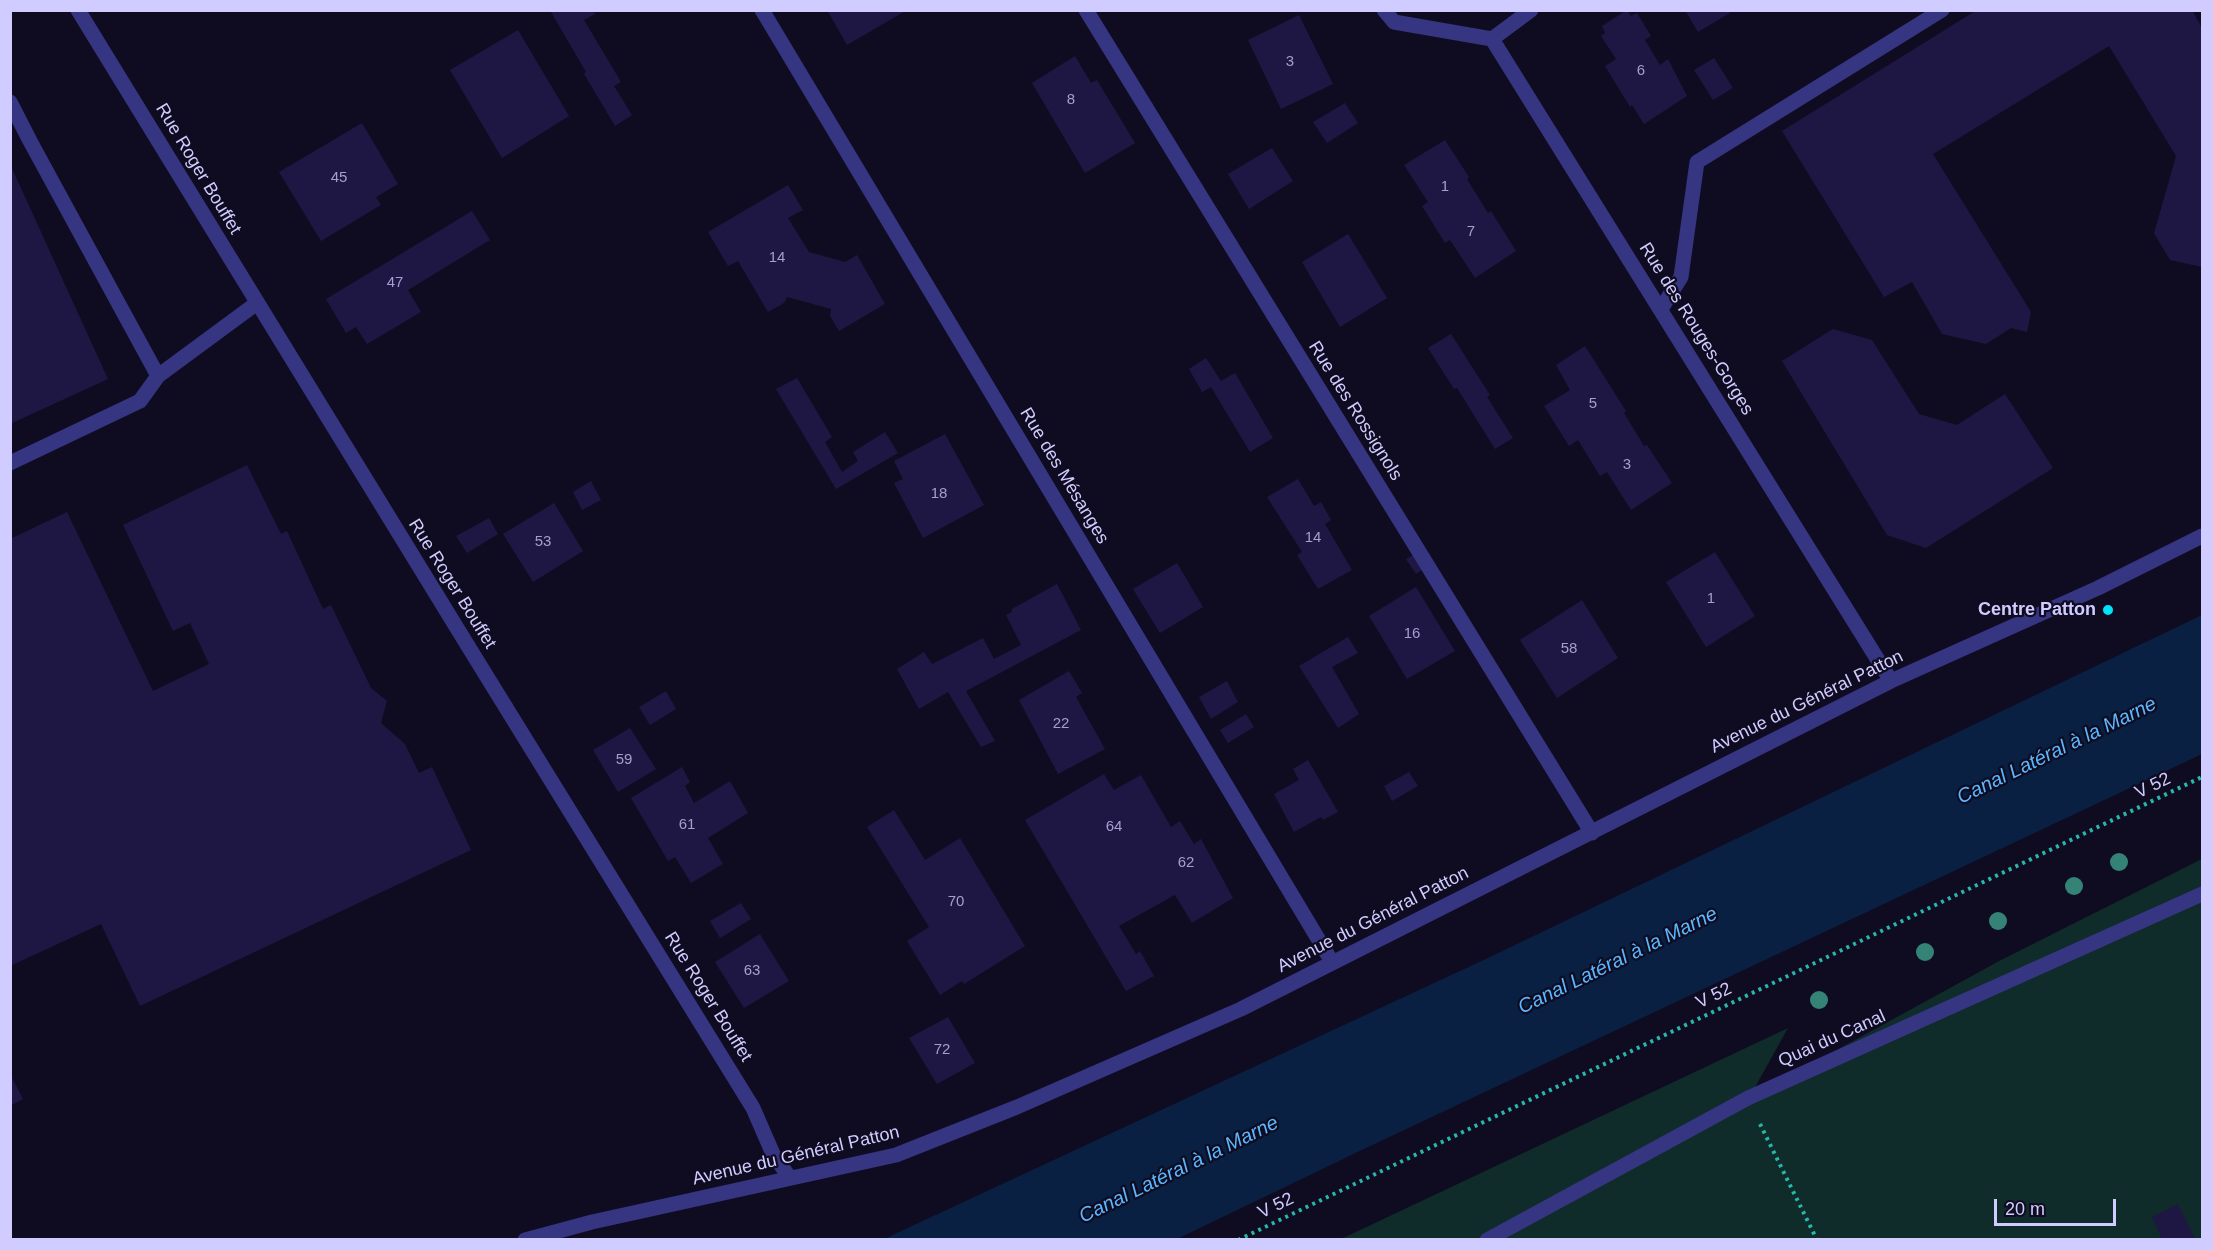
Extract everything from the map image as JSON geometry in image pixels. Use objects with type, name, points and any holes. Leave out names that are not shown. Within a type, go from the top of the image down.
[{"type":"street","name":"Rue Roger Bouffet","points":[[78,10],[753,1108],[773,1154],[790,1179]]},
{"type":"street","name":"Rue des Mésanges","points":[[762,10],[1332,962]]},
{"type":"street","name":"Rue des Rossignols","points":[[1086,10],[1592,833]]},
{"type":"street","points":[[1384,10],[1394,22],[1492,39],[1531,10]]},
{"type":"street","points":[[1661,309],[1681,277],[1697,162],[1942,10]]},
{"type":"street","name":"Rue des Rouges-Gorges","points":[[1492,39],[1891,681]]},
{"type":"street","points":[[10,102],[158,376]]},
{"type":"street","points":[[10,463],[140,401],[158,376],[257,303]]},
{"type":"street","name":"Avenue du Général Patton","points":[[525,1239],[896,1155],[1017,1107],[1241,1009],[1891,681],[2098,588],[2202,536]]},
{"type":"street","name":"Quai du Canal","points":[[1487,1239],[1748,1098],[2202,894]]},
{"type":"path","name":"V 52","points":[[1238,1239],[2202,777]]},
{"type":"path","points":[[1748,1098],[1817,1239]]},
{"type":"green space","points":[[2202,859],[2202,1239],[1339,1240],[1788,1028],[1749,1098],[2001,960]]},
{"type":"water","name":"Canal Latéral à la Marne","points":[[2202,615],[2202,754],[1177,1239],[884,1239],[1490,957]]},
{"type":"building","points":[[552,10],[594,10],[595,14],[584,20],[621,82],[614,86],[632,115],[615,126],[584,74],[586,72],[551,12]]},
{"type":"building","points":[[827,10],[907,10],[847,45]]},
{"type":"building","points":[[1627,10],[1631,16],[1637,13],[1651,36],[1645,40],[1660,65],[1668,59],[1687,96],[1644,124],[1632,105],[1630,107],[1605,66],[1616,59],[1601,36],[1605,33],[1602,26]]},
{"type":"building","points":[[1685,10],[1729,10],[1730,13],[1698,32]]},
{"type":"building","points":[[1977,10],[2192,10],[2202,28],[2202,267],[2170,260],[2154,233],[2176,156],[2109,46],[1933,154],[2031,312],[2027,332],[2011,328],[1986,344],[1942,334],[1912,282],[1884,297],[1782,131]]},
{"type":"building","points":[[1299,15],[1333,84],[1281,109],[1248,40]]},
{"type":"building","points":[[518,30],[569,116],[502,158],[450,70]]},
{"type":"building","points":[[1075,56],[1091,83],[1097,80],[1135,143],[1085,173],[1032,83]]},
{"type":"building","points":[[1714,58],[1733,88],[1713,100],[1694,70]]},
{"type":"building","points":[[1345,103],[1358,123],[1327,143],[1313,122]]},
{"type":"building","points":[[362,123],[398,184],[376,197],[381,205],[321,241],[279,172]]},
{"type":"building","points":[[1445,140],[1469,177],[1467,179],[1488,213],[1491,211],[1516,251],[1475,278],[1450,240],[1445,243],[1422,206],[1428,202],[1404,165]]},
{"type":"building","points":[[1272,148],[1293,181],[1249,209],[1228,174]]},
{"type":"building","points":[[10,164],[108,379],[10,424]]},
{"type":"building","points":[[788,185],[803,210],[788,218],[809,252],[845,262],[857,255],[885,304],[839,331],[830,316],[831,309],[787,297],[784,303],[768,312],[738,261],[728,266],[708,232]]},
{"type":"building","points":[[472,211],[490,240],[408,290],[421,312],[367,344],[356,327],[346,333],[326,299]]},
{"type":"building","points":[[1348,234],[1387,298],[1340,327],[1302,262]]},
{"type":"building","points":[[1833,329],[1872,340],[1919,414],[1957,425],[2005,394],[2053,468],[1926,548],[1887,535],[1782,361]]},
{"type":"building","points":[[1451,334],[1490,395],[1487,397],[1513,438],[1495,449],[1457,388],[1454,389],[1428,348]]},
{"type":"building","points":[[1585,346],[1626,411],[1624,413],[1644,446],[1647,445],[1672,483],[1631,510],[1607,472],[1600,476],[1578,440],[1569,446],[1544,406],[1570,390],[1556,365]]},
{"type":"building","points":[[1206,358],[1221,381],[1235,373],[1273,438],[1250,452],[1211,387],[1202,392],[1189,369]]},
{"type":"building","points":[[797,378],[832,437],[825,442],[842,472],[858,461],[853,452],[885,432],[898,453],[836,489],[776,389]]},
{"type":"building","points":[[945,434],[984,505],[923,538],[894,483],[903,479],[894,461]]},
{"type":"building","points":[[247,465],[281,534],[287,531],[323,609],[331,605],[371,688],[387,701],[381,723],[405,744],[419,773],[432,767],[471,850],[140,1006],[101,924],[10,966],[10,539],[67,512],[153,691],[209,664],[190,623],[173,631],[123,525]]},
{"type":"building","points":[[1298,479],[1314,506],[1321,502],[1331,520],[1325,524],[1352,570],[1318,589],[1297,555],[1302,552],[1267,497]]},
{"type":"building","points":[[591,481],[601,500],[582,510],[573,492]]},
{"type":"building","points":[[554,503],[583,551],[533,582],[503,534]]},
{"type":"building","points":[[489,518],[498,534],[467,553],[456,536]]},
{"type":"building","points":[[1715,552],[1755,616],[1706,647],[1666,582]]},
{"type":"building","points":[[1417,553],[1425,568],[1416,574],[1406,559]]},
{"type":"building","points":[[1177,563],[1203,607],[1160,633],[1133,589]]},
{"type":"building","points":[[1057,584],[1081,630],[966,691],[995,741],[981,747],[948,692],[919,709],[897,669],[924,652],[932,664],[983,638],[994,659],[1021,645],[1006,615],[1012,612],[1012,609]]},
{"type":"building","points":[[1416,587],[1455,651],[1407,679],[1369,616]]},
{"type":"building","points":[[1582,600],[1618,658],[1557,698],[1520,640]]},
{"type":"building","points":[[1348,637],[1358,653],[1332,667],[1359,714],[1338,728],[1299,666]]},
{"type":"building","points":[[1069,671],[1082,693],[1076,697],[1105,749],[1058,774],[1019,700]]},
{"type":"building","points":[[1227,681],[1238,702],[1211,719],[1199,697]]},
{"type":"building","points":[[666,691],[676,709],[650,725],[639,707]]},
{"type":"building","points":[[1246,714],[1254,727],[1228,743],[1220,730]]},
{"type":"building","points":[[630,728],[656,769],[618,792],[593,750]]},
{"type":"building","points":[[1308,760],[1338,812],[1323,820],[1321,817],[1294,832],[1274,794],[1299,780],[1293,769]]},
{"type":"building","points":[[682,767],[690,782],[685,786],[694,803],[730,781],[748,813],[708,838],[723,864],[691,883],[675,857],[668,861],[631,798]]},
{"type":"building","points":[[1409,772],[1418,786],[1392,801],[1384,786]]},
{"type":"building","points":[[1104,774],[1114,790],[1141,775],[1171,827],[1180,821],[1194,844],[1201,839],[1233,898],[1192,923],[1175,895],[1119,926],[1136,954],[1140,951],[1154,976],[1126,991],[1025,820]]},
{"type":"building","points":[[894,810],[925,860],[960,838],[1025,946],[964,984],[962,981],[940,995],[907,941],[929,927],[867,827]]},
{"type":"building","points":[[741,903],[751,919],[720,938],[710,921]]},
{"type":"building","points":[[760,934],[789,981],[744,1008],[715,962]]},
{"type":"building","points":[[948,1017],[975,1063],[937,1084],[909,1038]]},
{"type":"building","points":[[10,1074],[23,1099],[10,1106]]},
{"type":"building","points":[[2178,1204],[2195,1239],[2162,1239],[2152,1217]]},
{"type":"place","name":"Centre Patton","points":[[2108,610]]}]
